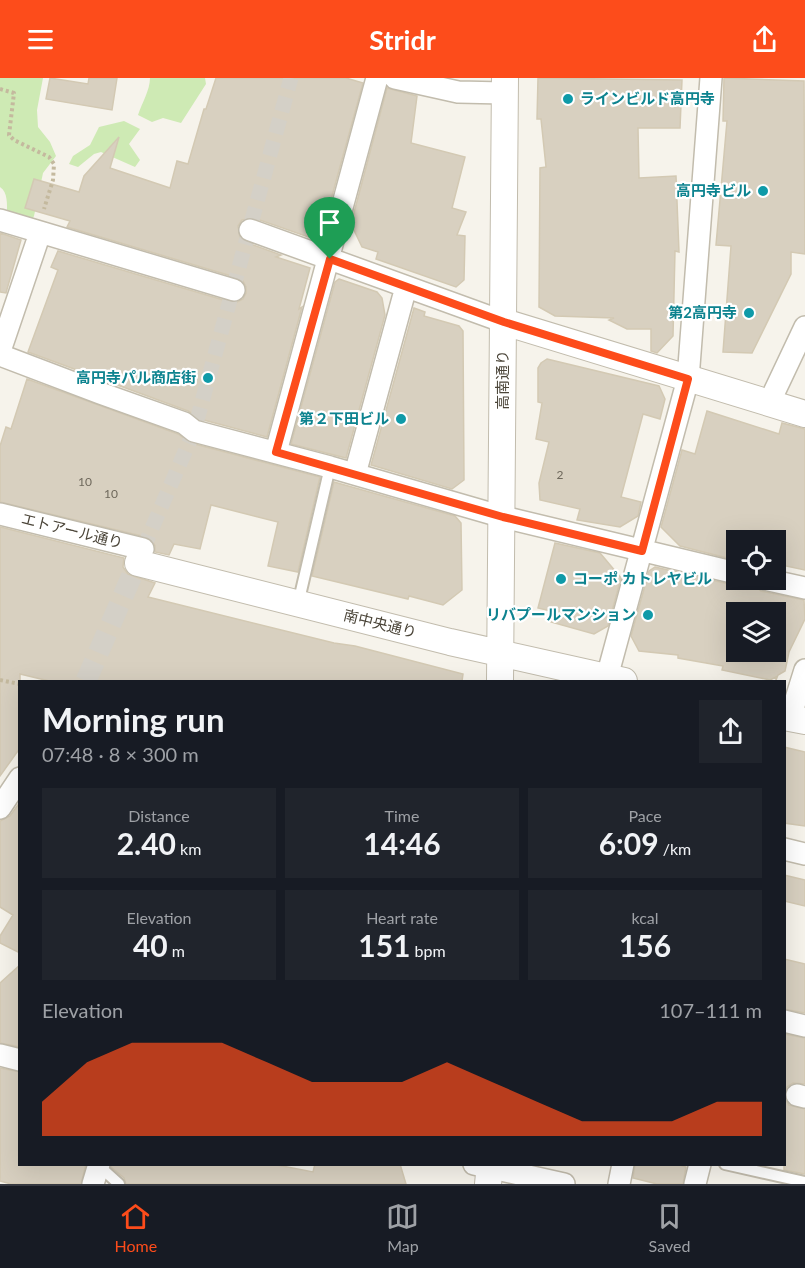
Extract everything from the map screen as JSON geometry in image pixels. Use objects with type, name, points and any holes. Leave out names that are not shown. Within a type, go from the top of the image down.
[{"type":"street","points":[[276,452],[330,259],[377,78]]},
{"type":"street","points":[[395,78],[458,92],[504,86]]},
{"type":"street","points":[[616,679],[642,551],[688,379],[711,78]]},
{"type":"street","name":"高南通り","points":[[500,680],[503,517],[504,86]]},
{"type":"street","points":[[0,220],[234,290]]},
{"type":"street","points":[[250,230],[504,322],[805,414]]},
{"type":"street","points":[[40,233],[0,353],[100,393],[184,423],[194,431],[503,517],[726,571]]},
{"type":"street","points":[[355,474],[406,287]]},
{"type":"street","points":[[769,403],[805,327]]},
{"type":"street","name":"エトアール通り","points":[[0,514],[141,556]]},
{"type":"street","name":"南中央通り","points":[[141,556],[298,604],[616,679]]},
{"type":"street","points":[[786,584],[805,588]]},
{"type":"street","points":[[793,719],[805,670]]},
{"type":"street","points":[[0,808],[18,784]]},
{"type":"street","points":[[786,849],[805,854]]},
{"type":"street","points":[[786,1021],[805,1026]]},
{"type":"street","points":[[0,1055],[18,1060]]},
{"type":"street","points":[[619,1184],[623,1166]]},
{"type":"street","points":[[696,1184],[700,1166]]},
{"type":"street","points":[[485,1170],[564,1184]]},
{"type":"lane","points":[[298,604],[330,467]]},
{"type":"lane","points":[[733,1166],[805,1182]]},
{"type":"lane","points":[[97,1171],[119,1184]]},
{"type":"path","points":[[0,89],[14,93],[9,135],[14,140],[50,157],[54,164],[53,180],[40,233]]},
{"type":"path","points":[[0,680],[18,684]]},
{"type":"green space","points":[[0,78],[43,78],[37,110],[38,127],[50,142],[56,156],[43,173],[32,220],[7,213],[6,195],[0,187]]},
{"type":"green space","points":[[150,78],[205,78],[206,84],[181,123],[163,118],[152,122],[138,115]]},
{"type":"green space","points":[[124,121],[140,129],[129,144],[140,160],[135,167],[101,152],[94,154],[78,167],[69,164],[73,156],[90,145],[99,127]]},
{"type":"building","points":[[50,78],[88,84],[89,78],[117,78],[112,110],[46,99]]},
{"type":"building","points":[[216,78],[346,78],[363,83],[321,236],[314,239],[254,218],[242,220],[238,226],[240,238],[245,242],[281,255],[276,257],[310,268],[299,309],[302,307],[267,437],[200,419],[188,411],[28,352],[58,270],[51,267],[58,251],[230,302],[243,299],[246,287],[238,278],[67,227],[70,221],[25,208],[34,179],[79,192],[84,176],[119,137],[110,168],[170,188],[177,161],[188,164],[204,109],[206,109]]},
{"type":"building","points":[[538,78],[682,80],[680,128],[638,128],[639,178],[676,176],[679,252],[675,251],[673,336],[657,353],[651,351],[651,329],[627,329],[609,320],[614,318],[555,316],[539,307],[540,168],[546,167],[541,119],[537,119]]},
{"type":"building","points":[[724,78],[804,81],[805,254],[791,252],[791,274],[752,353],[723,352],[731,246],[716,245],[727,121],[723,121]]},
{"type":"building","points":[[387,88],[417,96],[411,143],[465,157],[452,208],[466,212],[457,235],[465,236],[464,280],[456,287],[376,259],[378,252],[362,247],[351,224]]},
{"type":"building","points":[[0,233],[21,240],[6,293],[0,292]]},
{"type":"building","points":[[339,279],[377,292],[382,298],[385,315],[346,458],[291,444],[335,282]]},
{"type":"building","points":[[414,308],[425,312],[424,316],[459,326],[463,331],[464,480],[452,489],[371,465]]},
{"type":"building","points":[[547,359],[659,386],[665,399],[660,419],[643,414],[621,497],[641,502],[638,516],[620,527],[577,520],[580,509],[540,500],[539,483],[549,442],[536,439],[542,403],[538,402],[538,368]]},
{"type":"building","points":[[27,379],[178,434],[191,443],[320,477],[298,572],[268,566],[278,522],[211,505],[200,549],[174,544],[169,555],[155,552],[152,540],[146,537],[0,502],[0,446],[6,427],[11,429]]},
{"type":"building","points":[[707,411],[779,434],[782,423],[805,429],[805,570],[786,566],[786,530],[726,530],[726,558],[680,546],[661,527],[682,450],[695,454]]},
{"type":"building","points":[[334,482],[455,516],[461,523],[462,590],[443,605],[312,576]]},
{"type":"building","points":[[0,527],[124,558],[123,567],[128,574],[155,583],[148,597],[463,674],[462,680],[45,680],[20,674],[20,680],[18,680],[18,751],[0,776]]},
{"type":"building","points":[[555,543],[600,553],[621,578],[608,626],[594,634],[551,622],[551,611],[538,608]]},
{"type":"building","points":[[655,567],[726,583],[726,590],[760,590],[804,600],[805,619],[789,652],[785,671],[778,675],[776,680],[776,677],[770,680],[722,670],[723,666],[678,658],[678,655],[639,651],[631,636],[649,571]]},
{"type":"building","points":[[786,747],[805,752],[805,826],[786,823]]},
{"type":"building","points":[[18,805],[18,952],[0,943],[0,936],[13,915],[0,907],[0,821],[10,816]]},
{"type":"building","points":[[786,875],[805,880],[805,906],[786,901]]},
{"type":"building","points":[[786,959],[805,964],[805,1013],[786,1009]]},
{"type":"building","points":[[18,967],[18,1047],[0,1043],[0,983]]},
{"type":"building","points":[[786,1034],[805,1038],[805,1084],[793,1083],[786,1090]]},
{"type":"building","points":[[0,1068],[18,1072],[18,1166],[86,1166],[81,1184],[11,1184],[0,1181]]},
{"type":"building","points":[[786,1100],[789,1105],[805,1109],[805,1174],[784,1170],[786,1166]]},
{"type":"building","points":[[282,1166],[313,1172],[314,1166],[401,1166],[406,1184],[126,1184],[124,1178],[111,1167]]},
{"type":"building","points":[[635,1166],[686,1167],[683,1184],[657,1184],[633,1178]]},
{"type":"tunnel","points":[[143,549],[194,431],[291,78]]},
{"type":"tunnel","points":[[86,680],[143,550]]},
{"type":"place","name":"ラインビルド高円寺","points":[[568,99]]},
{"type":"place","name":"高円寺ビル","points":[[763,191]]},
{"type":"place","name":"第2高円寺","points":[[749,313]]},
{"type":"place","name":"高円寺パル商店街","points":[[208,378]]},
{"type":"place","name":"第２下田ビル","points":[[401,419]]},
{"type":"place","name":"コーポ カトレヤビル","points":[[561,579]]},
{"type":"place","name":"リバプールマンション","points":[[648,615]]},
{"type":"route","points":[[330,259],[504,322],[688,379],[642,551],[503,517],[461,503],[276,452],[330,259]]}]
